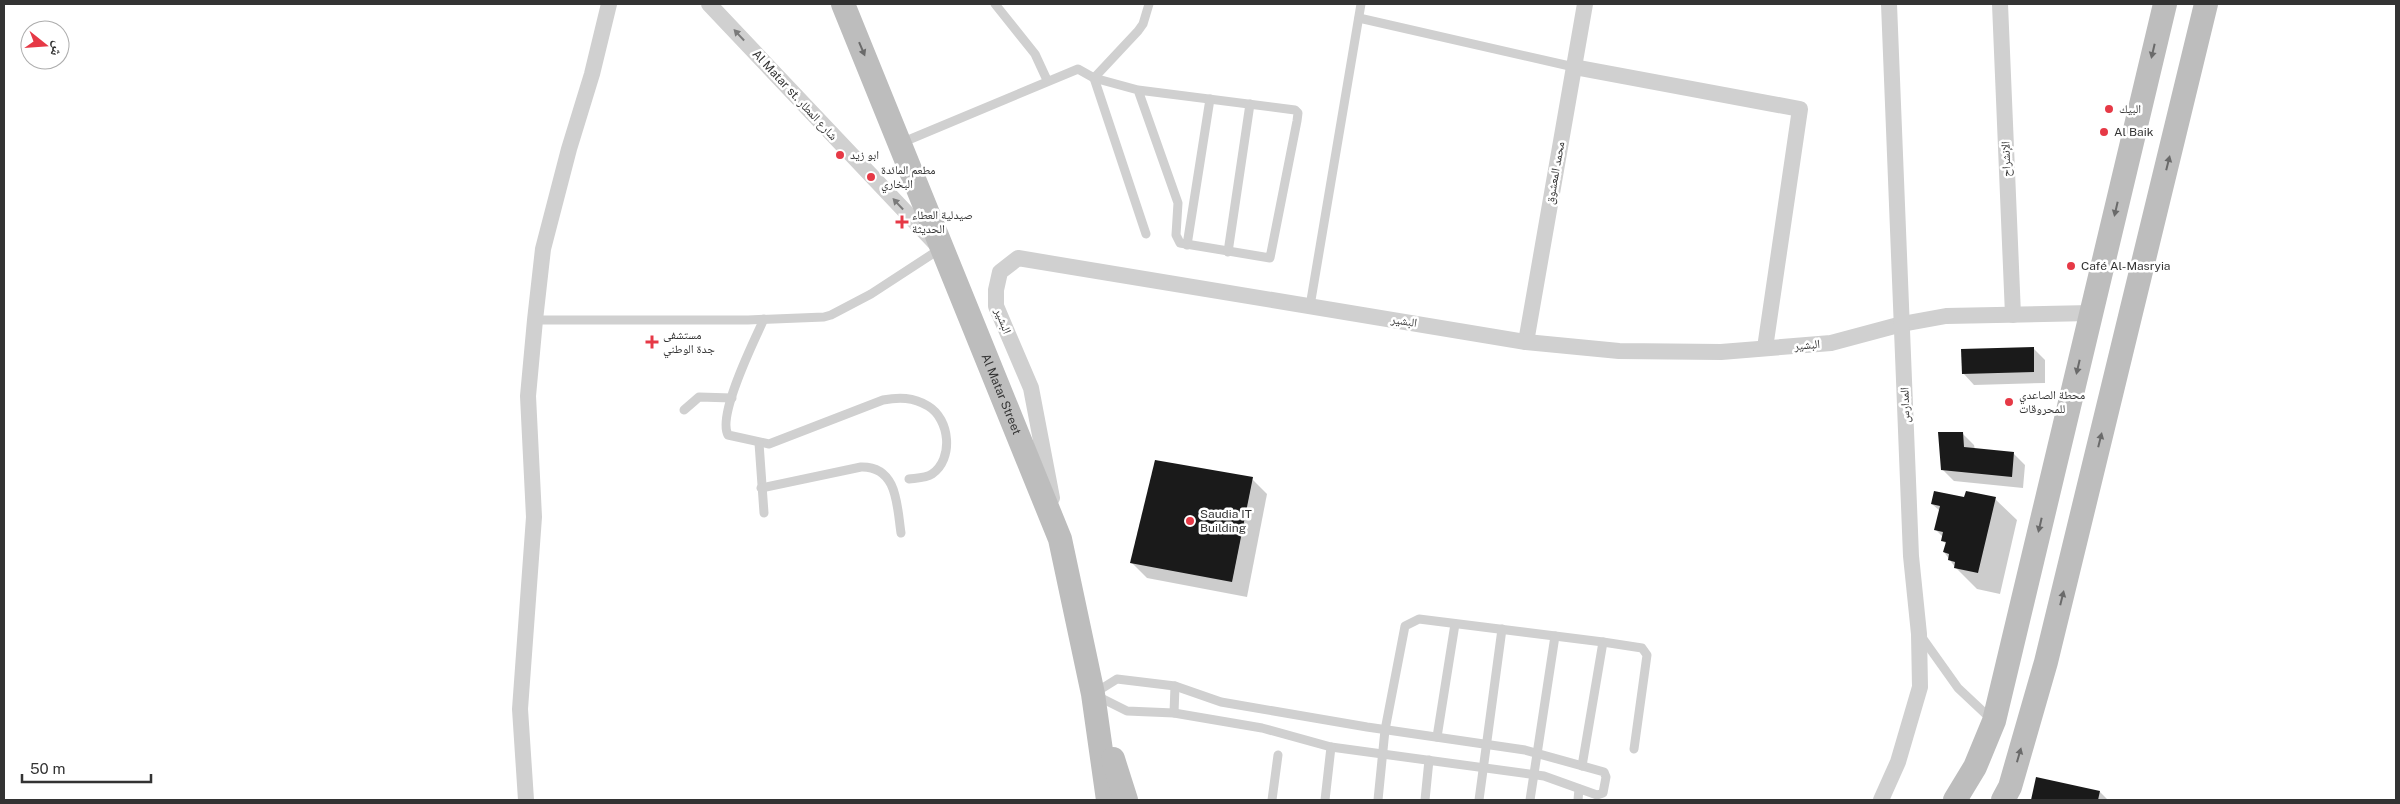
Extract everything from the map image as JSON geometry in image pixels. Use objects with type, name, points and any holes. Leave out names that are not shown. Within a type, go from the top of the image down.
[{"type":"main road","name":"Al Matar Street","points":[[843,4],[1060,539],[1092,694],[1108,800]]},
{"type":"main road","points":[[1955,800],[1975,767],[1994,721],[2164,4]]},
{"type":"main road","points":[[2003,800],[2010,787],[2046,662],[2206,4]]},
{"type":"main road","points":[[1092,694],[1126,800]]},
{"type":"street","points":[[526,800],[520,709],[534,517],[528,396],[535,320],[543,249],[569,149],[592,74],[609,4]]},
{"type":"street","name":"Al Matar st. شارع المطار","points":[[709,4],[942,251]]},
{"type":"street","name":"محمد المعشوق","points":[[1526,342],[1585,4]]},
{"type":"street","name":"المدارس","points":[[1882,800],[1898,762],[1920,687],[1919,634],[1911,556],[1889,4]]},
{"type":"street","name":"الإنشراح","points":[[2000,4],[2013,315]]},
{"type":"street","points":[[1574,67],[1800,109],[1765,348]]},
{"type":"street","name":"البشير","points":[[1060,539],[1031,388],[996,306],[996,290],[1000,272],[1018,258],[1526,342],[1619,351],[1721,352],[1831,343],[1902,324],[1946,316],[2091,313]]},
{"type":"lane","points":[[995,4],[1035,54],[1048,80]]},
{"type":"lane","points":[[1094,78],[1138,31],[1143,24],[1149,4]]},
{"type":"lane","points":[[1310,306],[1361,4]]},
{"type":"lane","points":[[1358,18],[1574,67]]},
{"type":"lane","points":[[900,143],[1078,68],[1094,78],[1138,90],[1295,110],[1298,113],[1270,258],[1180,243],[1176,235],[1178,204],[1138,90]]},
{"type":"lane","points":[[1094,78],[1146,234]]},
{"type":"lane","points":[[1187,245],[1210,99]]},
{"type":"lane","points":[[1228,252],[1250,104]]},
{"type":"lane","points":[[535,320],[764,320],[831,315],[871,294],[942,251]]},
{"type":"lane","points":[[764,320],[743,362],[732,398],[726,433],[730,437],[770,444],[883,400],[899,397],[906,398],[931,408],[938,416],[947,440],[945,458],[936,470],[928,476],[909,479]]},
{"type":"lane","points":[[684,410],[699,397],[732,398]]},
{"type":"lane","points":[[759,443],[764,514]]},
{"type":"lane","points":[[761,488],[867,467],[886,477],[894,485],[901,533]]},
{"type":"lane","points":[[1378,800],[1385,730],[1405,626],[1419,619],[1642,648],[1647,655],[1634,749]]},
{"type":"lane","points":[[1437,737],[1455,624]]},
{"type":"lane","points":[[1479,800],[1485,744],[1502,629]]},
{"type":"lane","points":[[1919,634],[1958,688],[1994,721]]},
{"type":"lane","points":[[1530,800],[1555,636]]},
{"type":"lane","points":[[1582,766],[1603,642]]},
{"type":"lane","points":[[1117,679],[1175,686],[1221,702],[1536,753],[1599,769],[1604,772],[1606,777],[1603,793],[1600,795],[1544,776],[1331,747],[1262,728],[1174,713],[1127,711],[1092,694],[1117,679]]},
{"type":"lane","points":[[1174,713],[1175,686]]},
{"type":"lane","points":[[1262,728],[1264,709]]},
{"type":"lane","points":[[1324,800],[1331,747]]},
{"type":"lane","points":[[1272,800],[1278,755]]},
{"type":"lane","points":[[1425,800],[1429,760]]},
{"type":"lane","points":[[1578,800],[1579,789]]},
{"type":"building","points":[[2034,347],[2034,372],[1962,374],[1961,349]]},
{"type":"building","points":[[1938,432],[1963,432],[1964,447],[2014,452],[2012,477],[1941,470]]},
{"type":"building","points":[[1155,460],[1253,477],[1232,582],[1130,563]]},
{"type":"building","points":[[1934,491],[1964,497],[1966,491],[1996,497],[1978,573],[1954,568],[1955,562],[1948,560],[1949,554],[1943,552],[1946,542],[1941,541],[1943,532],[1934,530],[1940,506],[1931,504]]},
{"type":"building","points":[[2036,777],[2100,791],[2098,800],[2031,800]]},
{"type":"place","name":"البيك","points":[[2109,109]]},
{"type":"place","name":"Al Baik","points":[[2104,132]]},
{"type":"place","name":"ابو زيد","points":[[840,155]]},
{"type":"place","name":"مطعم المائدة البخاري","points":[[871,177]]},
{"type":"place","name":"صيدلية العطاء الحديثة","points":[[902,222]]},
{"type":"place","name":"Café Al-Masryia","points":[[2071,266]]},
{"type":"place","name":"مستشفى جدة الوطني","points":[[652,342]]},
{"type":"place","name":"محطة الصاعدي للمحروقات","points":[[2009,402]]},
{"type":"place","name":"Saudia IT Building","points":[[1190,521]]}]
